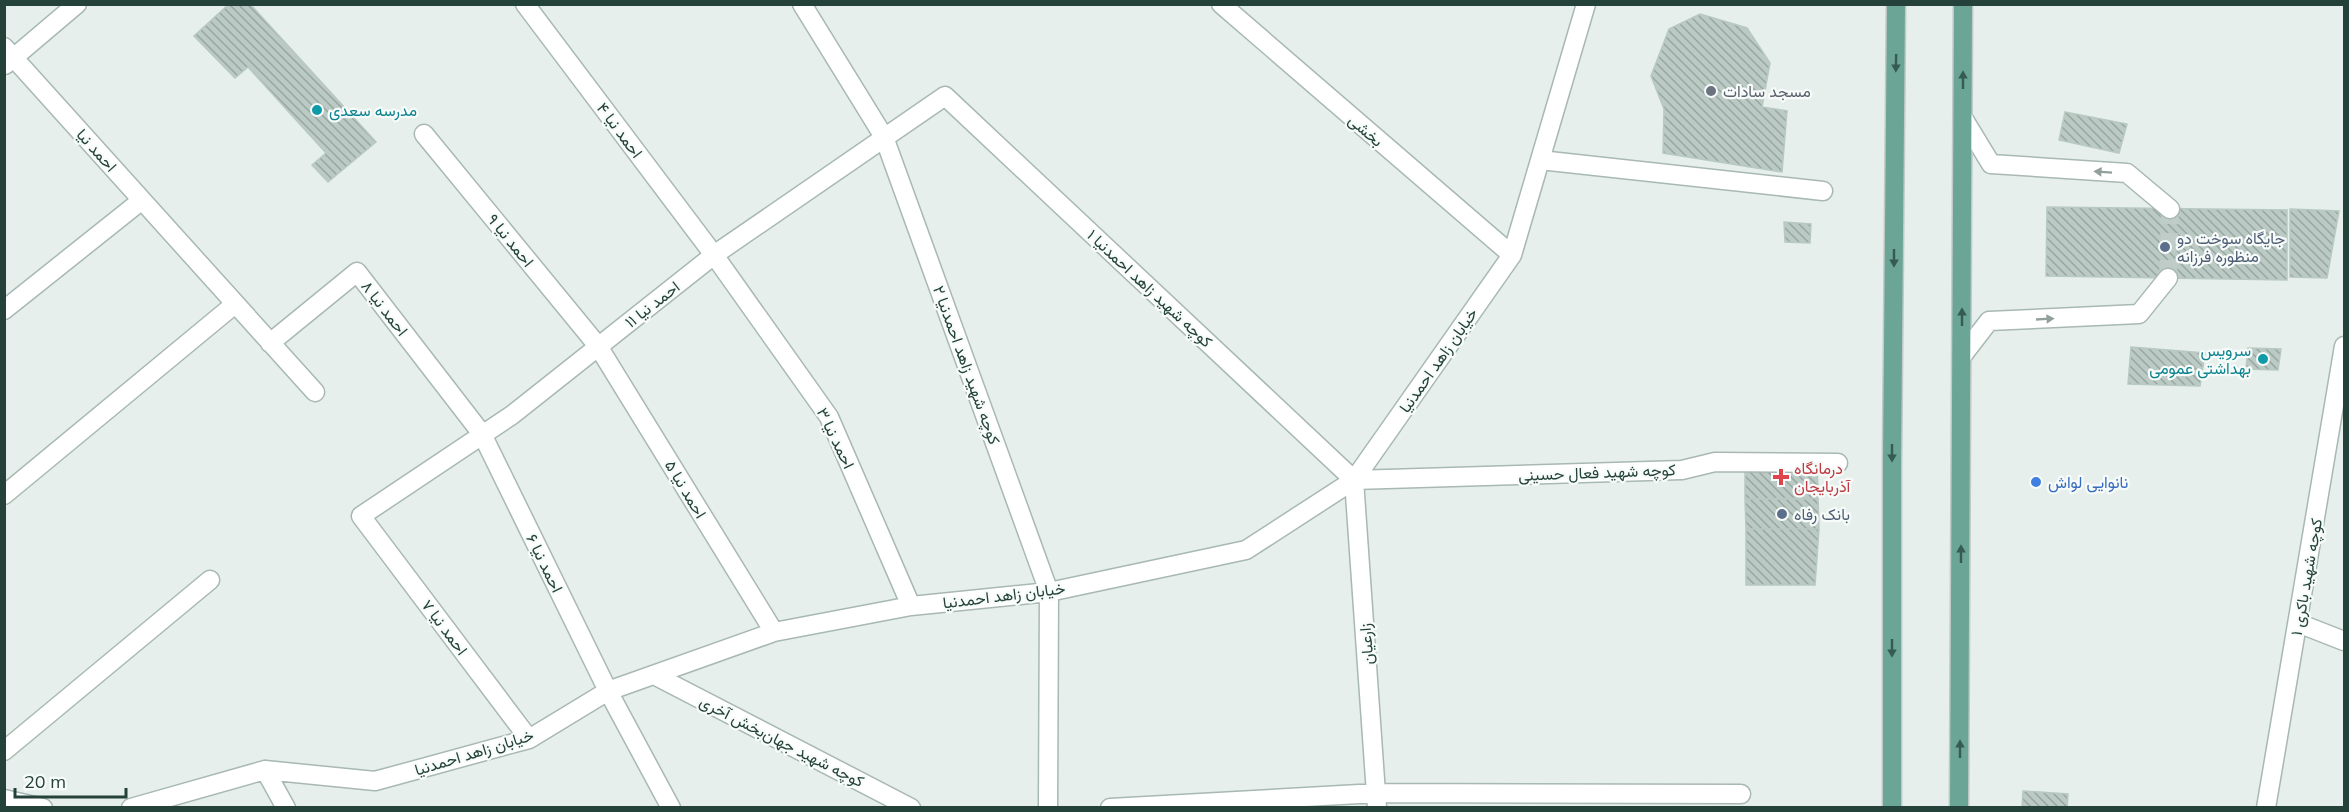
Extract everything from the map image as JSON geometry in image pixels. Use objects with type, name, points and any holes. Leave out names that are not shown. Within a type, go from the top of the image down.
[{"type":"main road","points":[[1892,807],[1896,4]]},
{"type":"main road","points":[[1959,807],[1964,4]]},
{"type":"street","name":"احمد نیا","points":[[77,4],[8,56],[315,392]]},
{"type":"street","name":"احمد نیا ۴","points":[[525,4],[714,255]]},
{"type":"street","name":"کوچه شهید زاهد احمدنیا ۲","points":[[802,4],[884,137],[1049,592]]},
{"type":"street","name":"بخشی","points":[[1221,4],[1512,255]]},
{"type":"street","name":"خیابان زاهد احمدنیا","points":[[131,807],[265,770],[375,782],[529,739],[608,691],[774,632],[911,606],[1049,592],[1246,550],[1354,480],[1512,255],[1586,4]]},
{"type":"street","name":"احمد نیا ۱۱","points":[[361,516],[512,415],[714,255],[945,96]]},
{"type":"street","name":"کوچه شهید زاهد احمدنیا ۱","points":[[945,96],[1354,480]]},
{"type":"street","points":[[1963,118],[1991,164],[2127,173],[2169,209]]},
{"type":"street","name":"احمد نیا ۹","points":[[424,134],[598,346]]},
{"type":"street","points":[[1540,160],[1823,191]]},
{"type":"street","points":[[4,310],[142,200]]},
{"type":"street","name":"احمد نیا ۳","points":[[714,255],[829,417],[911,606]]},
{"type":"street","name":"احمد نیا ۸","points":[[270,343],[357,272],[482,434]]},
{"type":"street","points":[[1962,356],[1989,321],[2139,314],[2168,278]]},
{"type":"street","points":[[4,495],[235,304]]},
{"type":"street","name":"احمد نیا ۵","points":[[598,346],[774,632]]},
{"type":"street","name":"کوچه شهید باکری ۱","points":[[2266,807],[2298,623],[2338,430],[2344,346]]},
{"type":"street","name":"احمد نیا ۶","points":[[482,434],[608,691],[671,807]]},
{"type":"street","name":"کوچه شهید فعال حسینی","points":[[1354,480],[1682,470],[1714,462],[1838,463]]},
{"type":"street","name":"زارعیان","points":[[1354,480],[1377,800]]},
{"type":"street","name":"احمد نیا ۷","points":[[361,516],[529,739]]},
{"type":"street","points":[[4,751],[210,580]]},
{"type":"street","points":[[1048,807],[1049,592]]},
{"type":"street","points":[[2298,623],[2344,641]]},
{"type":"street","name":"کوچه شهید جهان‌بخش آخری","points":[[654,675],[911,807]]},
{"type":"street","points":[[265,770],[286,807]]},
{"type":"street","points":[[1110,807],[1741,794]]},
{"type":"street","points":[[4,799],[43,807]]},
{"type":"building","name":"مدرسه سعدی","points":[[229,4],[250,4],[376,142],[328,182],[312,165],[326,153],[248,67],[235,78],[194,36]]},
{"type":"building","name":"مسجد سادات","points":[[1700,14],[1747,28],[1770,63],[1762,107],[1787,111],[1782,172],[1663,153],[1664,109],[1651,76],[1669,29]]},
{"type":"building","points":[[2065,112],[2127,124],[2119,153],[2059,140]]},
{"type":"building","points":[[2047,207],[2287,210],[2287,280],[2046,276]]},
{"type":"building","points":[[2290,209],[2339,211],[2327,278],[2290,277]]},
{"type":"building","points":[[1784,222],[1811,224],[1810,243],[1785,242]]},
{"type":"building","points":[[2131,347],[2205,353],[2200,386],[2128,384]]},
{"type":"building","name":"سرویس بهداشتی عمومی","points":[[2248,348],[2281,349],[2278,370],[2246,369]]},
{"type":"building","name":"درمانگاه آذربایجان","points":[[1745,467],[1817,469],[1818,486],[1804,486],[1804,499],[1745,499]]},
{"type":"building","points":[[1804,486],[1818,486],[1818,498],[1804,499]]},
{"type":"building","name":"بانک رفاه","points":[[1818,498],[1819,529],[1746,529],[1745,499]]},
{"type":"building","points":[[1746,529],[1819,529],[1815,585],[1746,585]]},
{"type":"building","points":[[2023,791],[2068,794],[2067,808],[2022,808]]},
{"type":"tunnel","points":[[2168,278],[2170,209]]},
{"type":"place","name":"مسجد سادات","points":[[1711,91]]},
{"type":"place","name":"مدرسه سعدی","points":[[317,110]]},
{"type":"place","name":"جایگاه سوخت دو منظوره فرزانه","points":[[2165,247]]},
{"type":"place","name":"سرویس بهداشتی عمومی","points":[[2263,359]]},
{"type":"place","name":"درمانگاه آذربایجان","points":[[1781,477]]},
{"type":"place","name":"نانوایی لواش","points":[[2036,482]]},
{"type":"place","name":"بانک رفاه","points":[[1782,514]]}]
